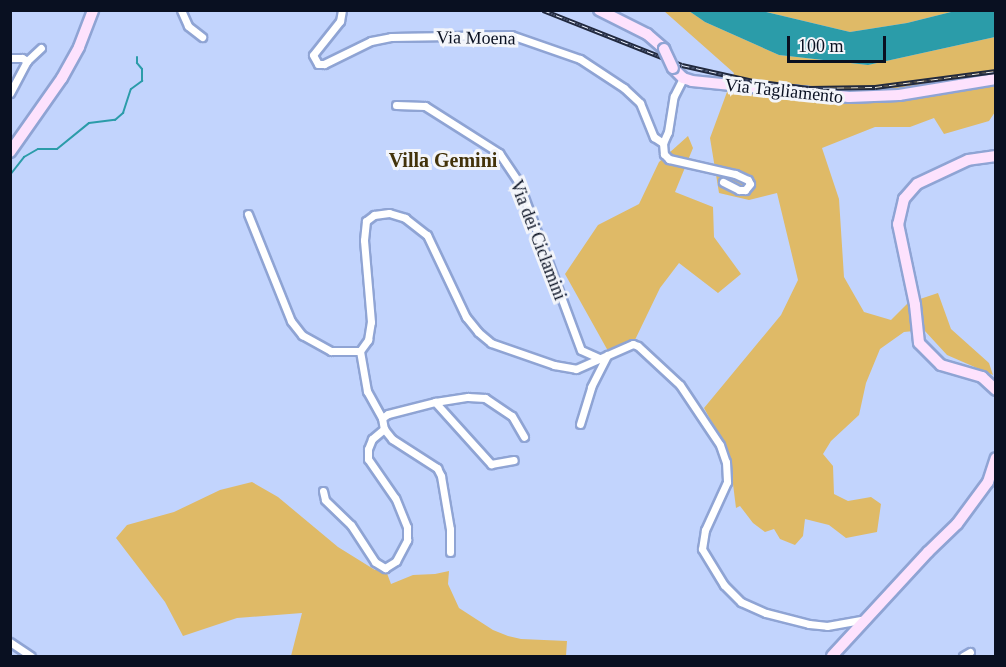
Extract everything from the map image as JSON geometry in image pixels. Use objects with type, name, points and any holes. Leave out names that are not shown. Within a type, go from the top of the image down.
[{"type":"street","points":[[10,152],[51,95],[79,47],[93,10]]},
{"type":"street","points":[[181,10],[188,26],[202,37]]},
{"type":"street","name":"Via Moena","points":[[342,10],[340,21],[313,55],[318,63],[324,64],[371,41],[391,37],[511,35],[580,59],[624,88],[640,103],[654,137],[663,143],[664,154],[669,159],[735,174],[748,180],[750,184],[745,190],[723,182]]},
{"type":"street","points":[[599,10],[647,34],[664,50],[673,68],[683,78],[674,96],[668,132],[663,143]]},
{"type":"street","points":[[10,93],[27,61],[41,48]]},
{"type":"street","points":[[10,58],[22,58],[27,61]]},
{"type":"street","name":"Via Tagliamento","points":[[683,78],[782,92],[849,97],[899,95],[996,79]]},
{"type":"street","name":"Via dei Ciclamini","points":[[396,105],[425,106],[499,153],[518,181],[581,350],[604,357]]},
{"type":"street","points":[[996,156],[968,160],[917,184],[904,199],[898,224],[915,305],[919,343],[940,365],[982,377],[996,390]]},
{"type":"street","points":[[450,552],[449,522],[441,476],[437,468],[392,439],[384,429],[382,418],[368,391],[360,351],[368,340],[371,322],[364,240],[366,221],[374,215],[389,213],[405,218],[427,235],[466,317],[491,343],[562,368],[576,369],[633,344],[638,346],[680,385],[720,445],[726,462],[727,482],[705,530],[702,549],[724,585],[741,602],[766,613],[808,624],[827,626],[866,619]]},
{"type":"street","points":[[248,214],[265,250],[283,302],[302,335],[331,351],[360,351]]},
{"type":"street","points":[[580,424],[604,357]]},
{"type":"street","points":[[382,418],[388,414],[435,402],[468,397],[485,398],[512,416],[524,436]]},
{"type":"street","points":[[435,402],[490,464],[514,460]]},
{"type":"street","points":[[323,491],[325,500],[351,525],[375,562],[385,568],[396,561],[407,540],[407,527],[395,498],[368,459],[368,449],[372,439],[384,429]]},
{"type":"street","points":[[832,657],[928,552],[957,524],[988,482],[996,458]]},
{"type":"street","points":[[10,642],[31,657]]},
{"type":"shaded area","points":[[664,11],[689,11],[705,22],[779,55],[868,65],[995,37],[995,112],[989,121],[944,134],[934,118],[910,127],[875,127],[822,148],[839,199],[844,277],[864,312],[891,320],[908,303],[938,293],[951,329],[989,363],[993,375],[947,355],[924,330],[904,332],[880,349],[866,383],[859,415],[831,441],[823,454],[833,466],[834,494],[848,501],[871,497],[881,504],[877,532],[846,538],[829,525],[805,519],[803,536],[795,545],[780,539],[774,529],[765,532],[753,523],[740,506],[736,508],[731,468],[720,437],[704,408],[781,315],[798,280],[777,193],[749,200],[719,193],[710,138],[734,73]]},
{"type":"shaded area","points":[[689,11],[762,11],[850,32],[907,23],[955,11],[995,11],[995,37],[868,65],[779,55],[705,22]]},
{"type":"shaded area","points":[[762,11],[955,11],[907,23],[850,32]]},
{"type":"shaded area","points":[[688,136],[693,148],[675,192],[713,207],[714,237],[741,274],[718,293],[679,263],[660,288],[633,344],[608,351],[565,274],[598,225],[639,204],[659,162]]},
{"type":"shaded area","points":[[252,482],[278,497],[338,547],[375,570],[385,568],[391,584],[413,575],[449,571],[448,584],[459,608],[493,630],[508,636],[521,639],[567,641],[566,656],[291,656],[302,613],[237,618],[183,636],[165,602],[116,538],[127,525],[174,512],[220,490]]},
{"type":"waterway","points":[[10,175],[24,157],[38,149],[57,149],[89,123],[115,120],[123,113],[131,89],[142,81],[142,69],[137,63],[137,57]]},
{"type":"railway","points":[[543,10],[682,65],[753,81],[809,88],[875,87],[996,71]]},
{"type":"district","name":"Villa Gemini","points":[[443,160]]}]
